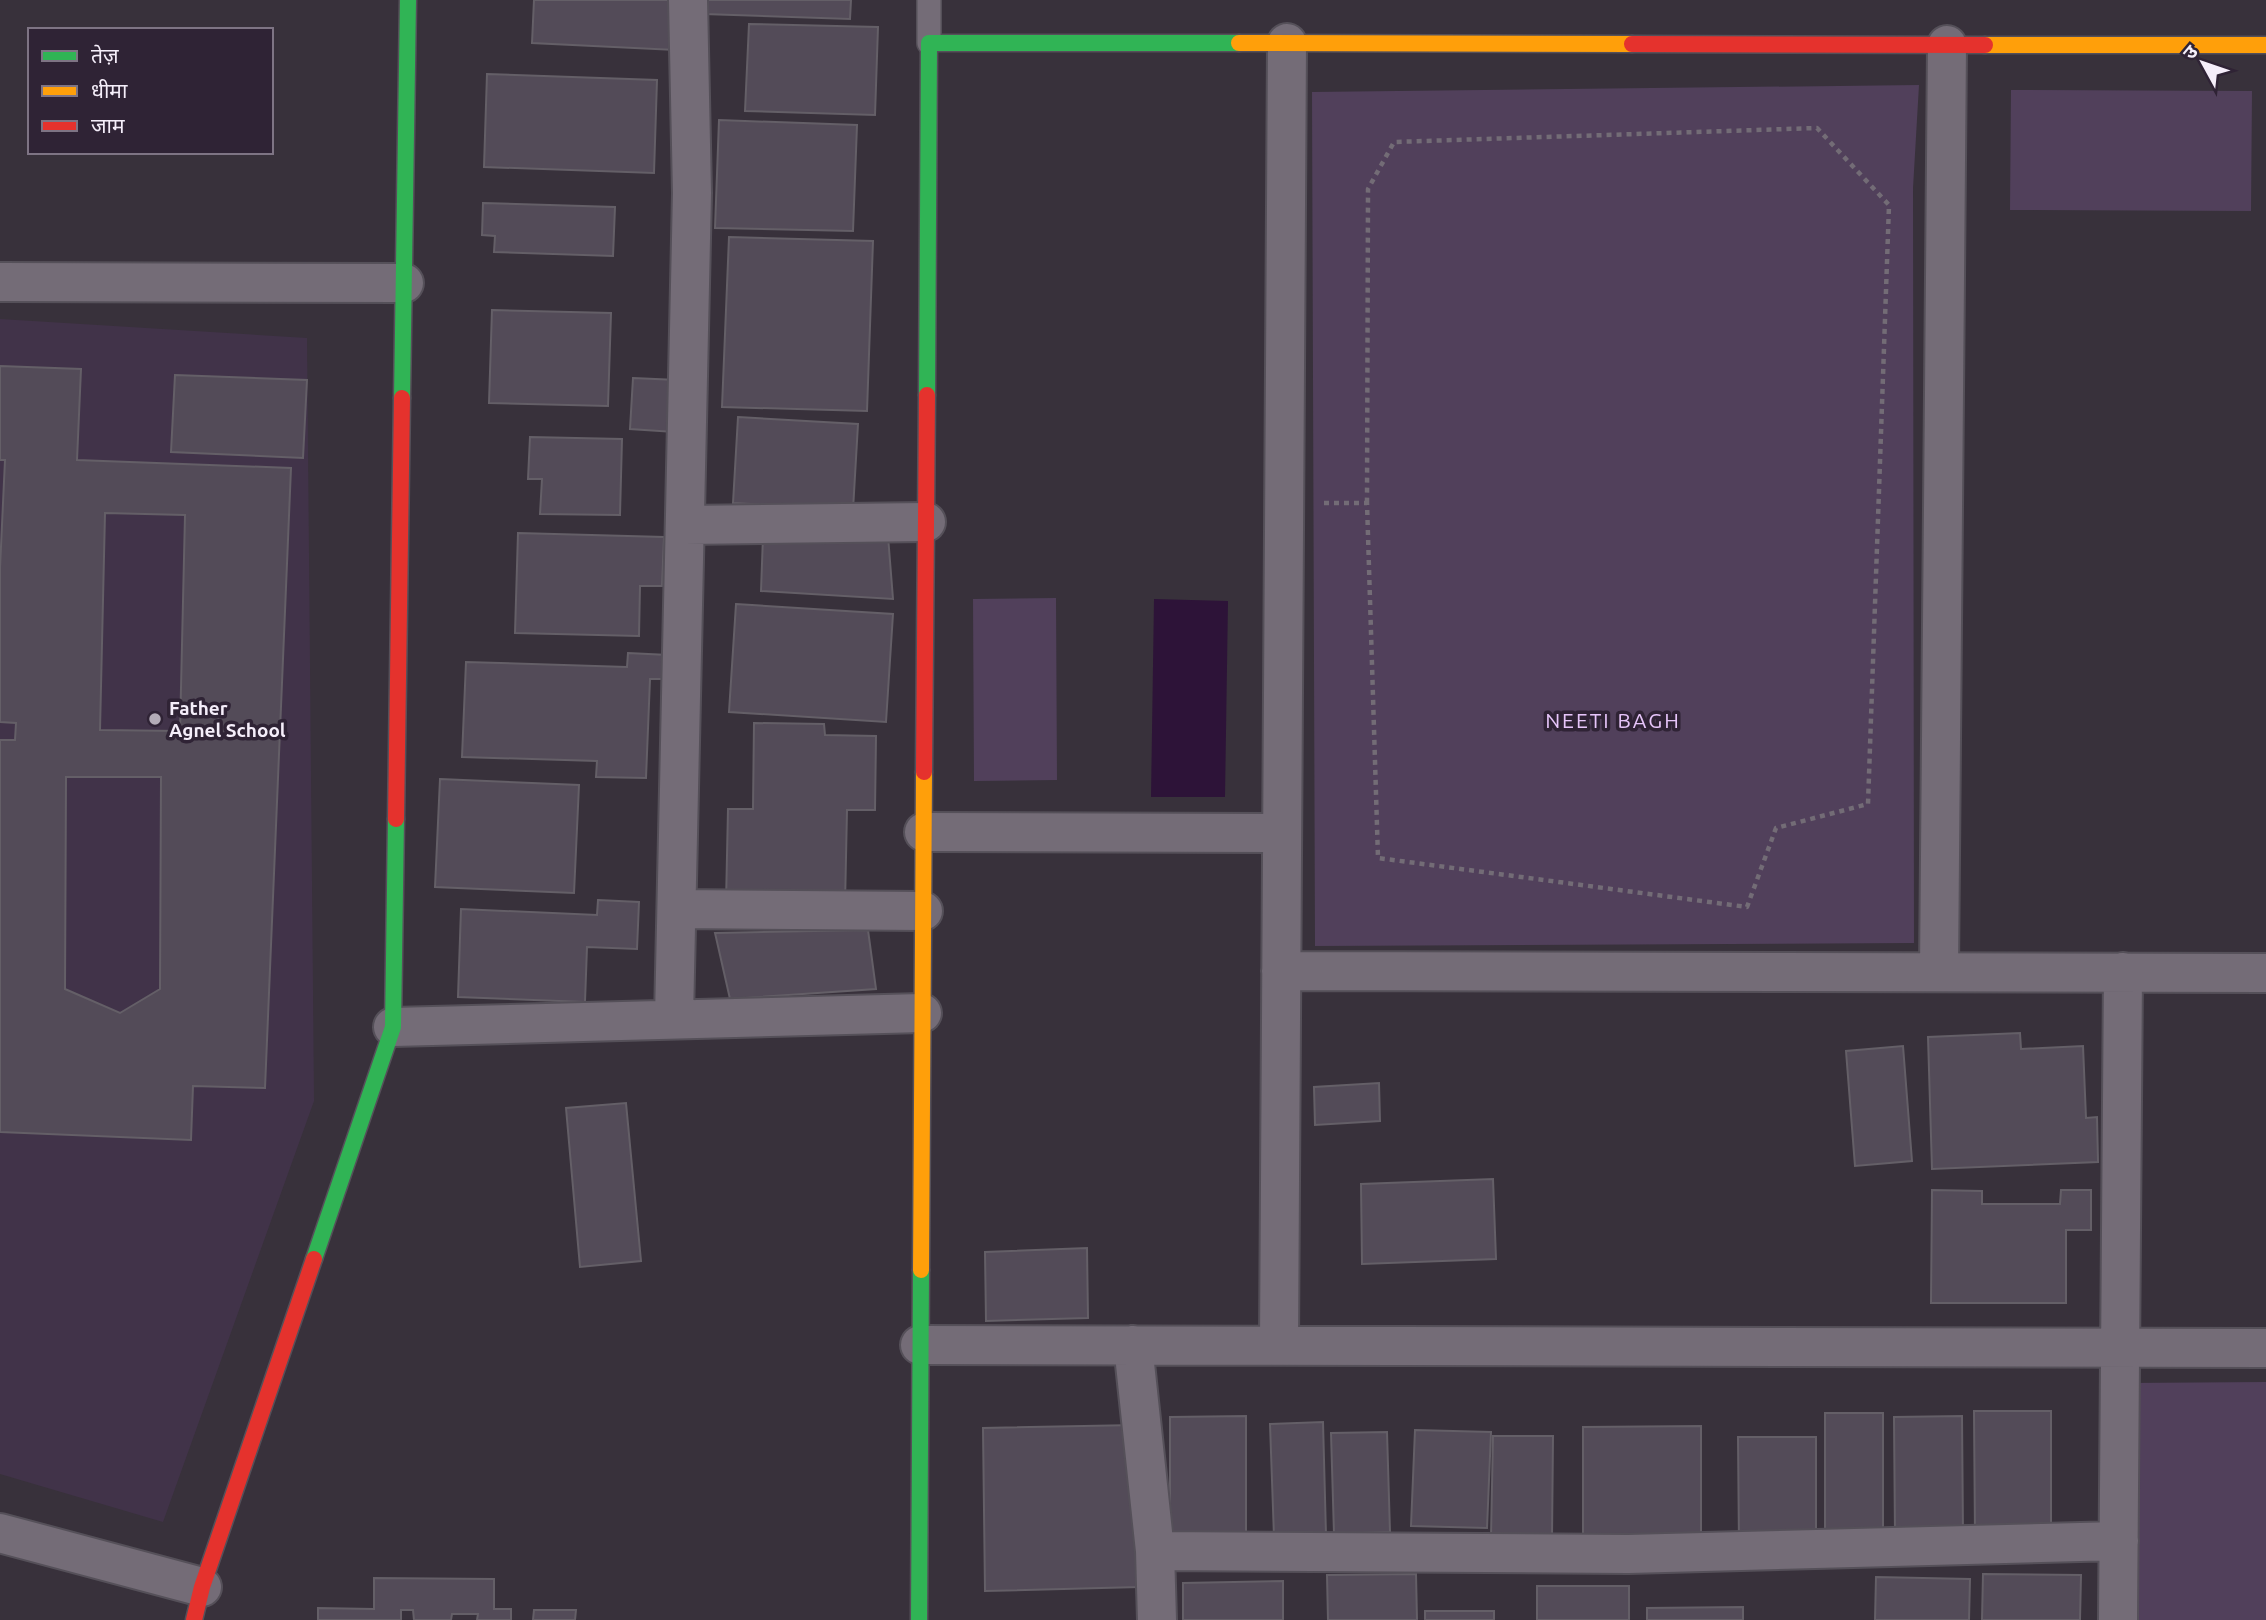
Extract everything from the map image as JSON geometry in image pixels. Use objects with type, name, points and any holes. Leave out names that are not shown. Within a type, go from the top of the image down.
[{"type":"street","points":[[0,1532],[198,1603],[393,1027],[408,0]]},
{"type":"street","points":[[674,1018],[692,193],[688,0]]},
{"type":"street","points":[[919,1620],[929,43],[2266,45]]},
{"type":"street","points":[[1279,1345],[1287,43]]},
{"type":"street","points":[[1940,972],[1947,44]]},
{"type":"street","points":[[3,271],[404,283]]},
{"type":"street","points":[[685,525],[926,522]]},
{"type":"street","points":[[924,832],[1282,833]]},
{"type":"street","points":[[677,909],[923,911]]},
{"type":"street","points":[[1281,971],[2266,973]]},
{"type":"street","points":[[2118,1620],[2123,972]]},
{"type":"street","points":[[393,1027],[922,1013]]},
{"type":"street","points":[[920,1345],[2266,1348]]},
{"type":"street","points":[[1133,1345],[1155,1551],[1157,1620]]},
{"type":"street","points":[[1155,1551],[1628,1554],[2119,1541]]},
{"type":"lane","points":[[929,0],[929,43]]},
{"type":"path","points":[[1817,128],[1889,205],[1868,804],[1776,828],[1747,907],[1378,858],[1367,503],[1368,189],[1394,142],[1817,128]]},
{"type":"path","points":[[1284,503],[1367,503]]},
{"type":"shaded area","points":[[1919,85],[1913,188],[1914,943],[1315,946],[1312,92]]},
{"type":"shaded area","points":[[2011,90],[2252,91],[2251,211],[2010,210]]},
{"type":"shaded area","name":"Father Agnel School","points":[[0,319],[307,338],[314,1101],[163,1522],[0,1474]]},
{"type":"shaded area","points":[[1056,598],[1057,780],[974,781],[973,599]]},
{"type":"shaded area","points":[[1154,599],[1228,601],[1225,797],[1151,797]]},
{"type":"shaded area","points":[[2266,1382],[2266,1620],[2131,1620],[2128,1383]]},
{"type":"building","points":[[534,0],[678,0],[675,50],[532,43]]},
{"type":"building","points":[[705,0],[851,0],[850,19],[704,14]]},
{"type":"building","points":[[749,24],[878,27],[875,115],[745,111]]},
{"type":"building","points":[[487,74],[657,80],[654,173],[484,167]]},
{"type":"building","points":[[719,120],[857,125],[853,231],[715,228]]},
{"type":"building","points":[[483,203],[615,207],[613,256],[494,252],[495,236],[482,235]]},
{"type":"building","points":[[729,237],[873,241],[867,411],[722,407]]},
{"type":"building","points":[[492,310],[611,313],[608,406],[489,403]]},
{"type":"building","points":[[0,366],[81,369],[77,460],[291,468],[265,1088],[193,1086],[191,1140],[0,1132],[0,740],[15,740],[16,723],[0,722],[0,568],[5,460],[0,460]],"holes":[[[105,513],[185,515],[180,731],[100,730]],[[66,777],[161,777],[160,989],[120,1013],[65,989]]]},
{"type":"building","points":[[175,375],[307,380],[303,458],[171,452]]},
{"type":"building","points":[[633,378],[677,380],[674,432],[630,429]]},
{"type":"building","points":[[738,417],[858,424],[853,510],[733,503]]},
{"type":"building","points":[[530,437],[622,439],[620,515],[540,514],[542,479],[528,479]]},
{"type":"building","points":[[518,533],[664,537],[662,586],[640,586],[639,636],[515,633]]},
{"type":"building","points":[[763,536],[888,536],[893,599],[761,591]]},
{"type":"building","points":[[736,604],[893,614],[886,722],[729,712]]},
{"type":"building","points":[[628,653],[668,655],[667,679],[650,679],[646,778],[596,777],[597,761],[462,757],[466,662],[627,667]]},
{"type":"building","points":[[754,723],[824,724],[825,735],[876,736],[875,810],[847,810],[845,905],[726,903],[728,809],[753,809]]},
{"type":"building","points":[[440,779],[579,785],[574,893],[435,887]]},
{"type":"building","points":[[598,900],[639,902],[637,949],[587,947],[585,1002],[458,997],[461,909],[597,915]]},
{"type":"building","points":[[868,930],[876,989],[730,999],[715,933]]},
{"type":"building","points":[[2020,1033],[2021,1049],[2083,1046],[2086,1118],[2097,1117],[2098,1162],[1932,1169],[1928,1037]]},
{"type":"building","points":[[1903,1046],[1912,1161],[1855,1166],[1846,1051]]},
{"type":"building","points":[[1379,1083],[1380,1121],[1315,1125],[1314,1087]]},
{"type":"building","points":[[626,1103],[641,1261],[580,1267],[566,1108]]},
{"type":"building","points":[[1493,1179],[1496,1259],[1362,1264],[1361,1184]]},
{"type":"building","points":[[1932,1190],[1982,1191],[1982,1204],[2060,1204],[2061,1190],[2091,1190],[2091,1230],[2066,1230],[2066,1303],[1931,1303]]},
{"type":"building","points":[[1087,1248],[1088,1318],[986,1321],[985,1252]]},
{"type":"building","points":[[1974,1411],[2051,1411],[2051,1536],[1975,1537]]},
{"type":"building","points":[[1825,1413],[1883,1413],[1883,1535],[1825,1536]]},
{"type":"building","points":[[1246,1416],[1246,1542],[1170,1543],[1170,1417]]},
{"type":"building","points":[[1962,1416],[1963,1535],[1895,1535],[1894,1417]]},
{"type":"building","points":[[1323,1422],[1326,1535],[1274,1537],[1270,1424]]},
{"type":"building","points":[[1136,1425],[1139,1587],[985,1591],[983,1428]]},
{"type":"building","points":[[1701,1426],[1701,1538],[1583,1539],[1583,1427]]},
{"type":"building","points":[[1415,1430],[1491,1432],[1487,1528],[1411,1526]]},
{"type":"building","points":[[1387,1432],[1390,1532],[1334,1534],[1331,1433]]},
{"type":"building","points":[[1493,1436],[1553,1436],[1552,1538],[1491,1537]]},
{"type":"building","points":[[1738,1437],[1816,1437],[1816,1547],[1739,1547]]},
{"type":"building","points":[[1416,1574],[1417,1620],[1328,1620],[1327,1575]]},
{"type":"building","points":[[1983,1574],[2081,1575],[2080,1620],[1982,1620]]},
{"type":"building","points":[[1876,1577],[1970,1579],[1969,1620],[1875,1620]]},
{"type":"building","points":[[374,1578],[494,1579],[494,1609],[511,1609],[511,1620],[477,1620],[478,1614],[452,1614],[451,1620],[414,1620],[413,1610],[401,1610],[401,1620],[318,1620],[318,1608],[374,1609]]},
{"type":"building","points":[[1283,1581],[1283,1620],[1183,1620],[1183,1583]]},
{"type":"building","points":[[1537,1586],[1629,1586],[1629,1620],[1537,1620]]},
{"type":"building","points":[[1743,1607],[1743,1620],[1647,1620],[1647,1608]]},
{"type":"building","points":[[534,1610],[576,1610],[575,1620],[533,1620]]},
{"type":"building","points":[[1425,1611],[1494,1611],[1494,1620],[1425,1620]]},
{"type":"traffic: fast","points":[[402,398],[408,0]]},
{"type":"traffic: fast","points":[[927,395],[929,43],[1239,43]]},
{"type":"traffic: fast","points":[[314,1259],[393,1027],[396,819]]},
{"type":"traffic: fast","points":[[919,1620],[921,1270]]},
{"type":"traffic: slow","points":[[1239,43],[1632,44]]},
{"type":"traffic: slow","points":[[1985,45],[2266,45]]},
{"type":"traffic: slow","points":[[921,1270],[924,772]]},
{"type":"traffic: jam","points":[[1632,44],[1985,45]]},
{"type":"traffic: jam","points":[[924,772],[927,395]]},
{"type":"traffic: jam","points":[[396,819],[402,398]]},
{"type":"traffic: jam","points":[[194,1620],[202,1587],[314,1259]]},
{"type":"place","name":"Father Agnel School","points":[[155,719]]},
{"type":"district","name":"NEETI BAGH","points":[[1613,721]]}]
